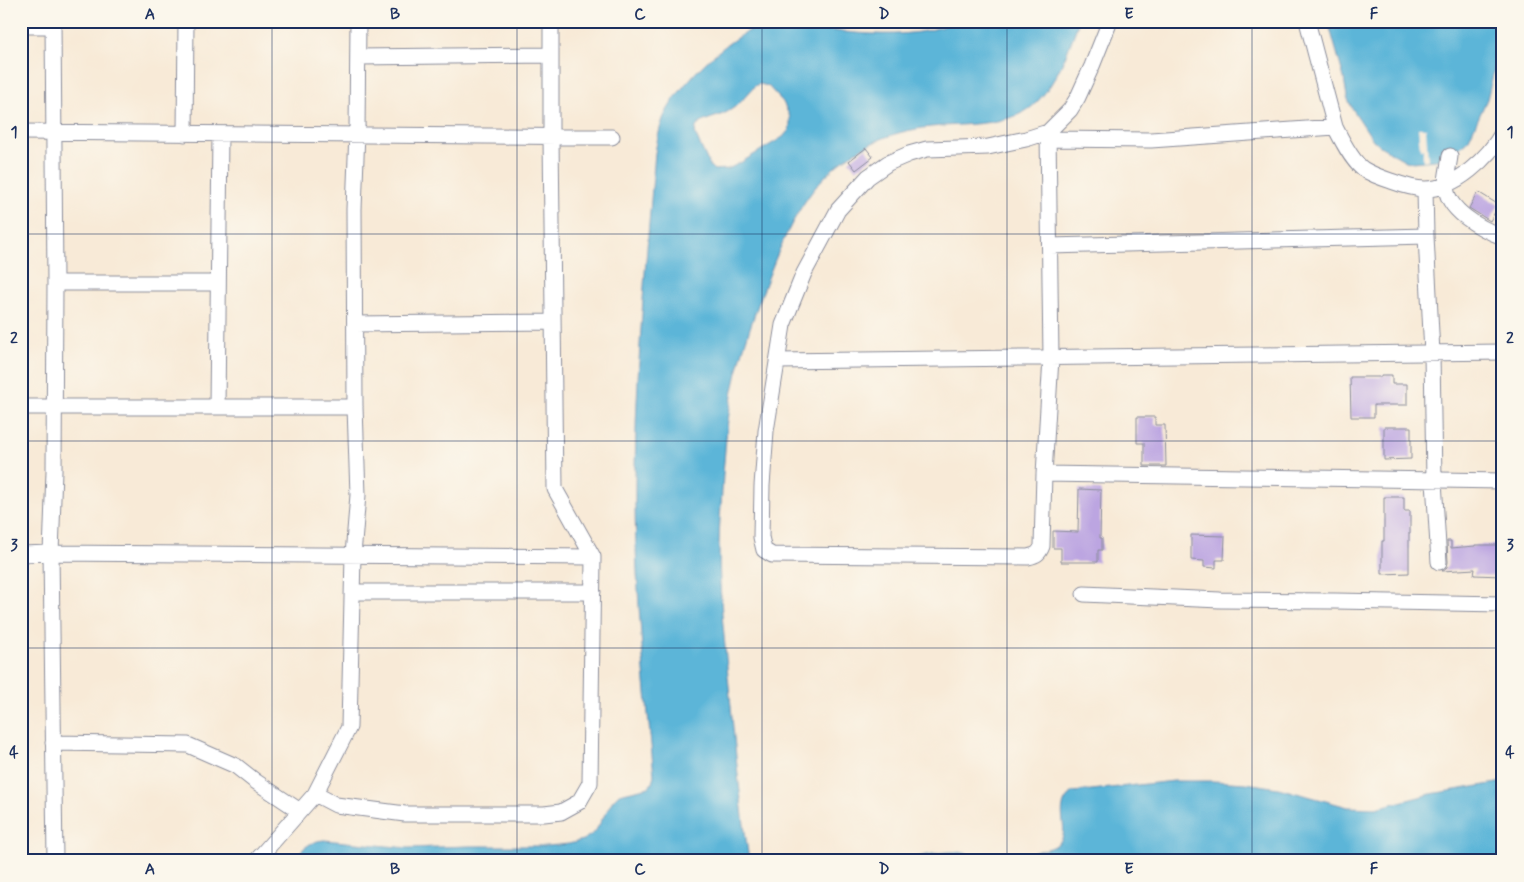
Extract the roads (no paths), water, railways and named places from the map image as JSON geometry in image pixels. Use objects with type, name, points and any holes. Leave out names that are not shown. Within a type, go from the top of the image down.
[{"type":"street","points":[[185,134],[186,21]]},
{"type":"street","points":[[256,861],[315,794],[349,727],[353,555],[358,495],[355,407],[354,209],[358,21]]},
{"type":"street","points":[[315,794],[336,806],[405,814],[544,814],[561,812],[579,802],[590,783],[593,557],[555,489],[551,21]]},
{"type":"street","points":[[1110,21],[1078,97],[1070,110],[1048,135],[1050,358],[1042,546],[1040,552],[1036,555],[1018,557],[772,555],[767,553],[764,550],[761,537],[762,486],[766,431],[783,325],[804,272],[838,210],[868,177],[888,163],[918,151],[946,148],[988,148],[1048,135],[1151,140],[1336,127]]},
{"type":"street","points":[[1307,21],[1340,138],[1363,169],[1396,183],[1425,189],[1445,184],[1465,174],[1477,165],[1503,132]]},
{"type":"street","points":[[21,26],[53,24],[56,283],[51,553],[55,861]]},
{"type":"street","points":[[358,57],[551,55]]},
{"type":"street","points":[[21,132],[612,137]]},
{"type":"street","points":[[218,407],[220,134]]},
{"type":"street","points":[[1450,156],[1445,184],[1449,197],[1458,211],[1471,221],[1503,237]]},
{"type":"street","points":[[1425,189],[1432,353],[1434,481],[1439,562]]},
{"type":"street","points":[[1050,246],[1426,236]]},
{"type":"street","points":[[56,283],[218,283]]},
{"type":"street","points":[[355,324],[553,322]]},
{"type":"street","points":[[777,361],[1503,352]]},
{"type":"street","points":[[21,407],[355,407]]},
{"type":"street","points":[[1044,474],[1503,481]]},
{"type":"street","points":[[21,554],[593,557]]},
{"type":"street","points":[[353,592],[593,592]]},
{"type":"street","points":[[1084,594],[1220,600],[1503,604]]},
{"type":"street","points":[[52,743],[188,745],[236,766],[300,811]]},
{"type":"water","points":[[955,21],[1079,21],[1056,75],[1044,94],[1025,112],[980,124],[931,127],[901,132],[859,150],[827,174],[814,189],[792,223],[775,260],[751,326],[733,391],[727,432],[719,528],[719,565],[723,621],[736,758],[749,861],[291,861],[310,844],[324,840],[408,848],[569,844],[583,840],[595,832],[613,800],[619,794],[649,787],[654,775],[639,608],[635,463],[638,374],[655,153],[663,119],[682,88],[713,56],[730,42],[748,31],[766,24],[782,22],[822,29],[870,34],[895,34],[938,28]],"holes":[[[756,85],[768,86],[783,102],[790,117],[789,130],[783,137],[740,163],[728,169],[714,170],[710,166],[695,134],[696,127],[731,109]]]},
{"type":"water","points":[[1328,21],[1496,21],[1494,71],[1487,99],[1469,139],[1450,156],[1436,160],[1411,162],[1380,146],[1373,140],[1347,97],[1344,78]]},
{"type":"water","points":[[1174,781],[1246,783],[1278,788],[1348,807],[1376,808],[1431,794],[1503,782],[1503,861],[901,861],[947,852],[988,858],[1033,853],[1055,846],[1061,840],[1064,828],[1063,806],[1066,799],[1073,792]]}]
